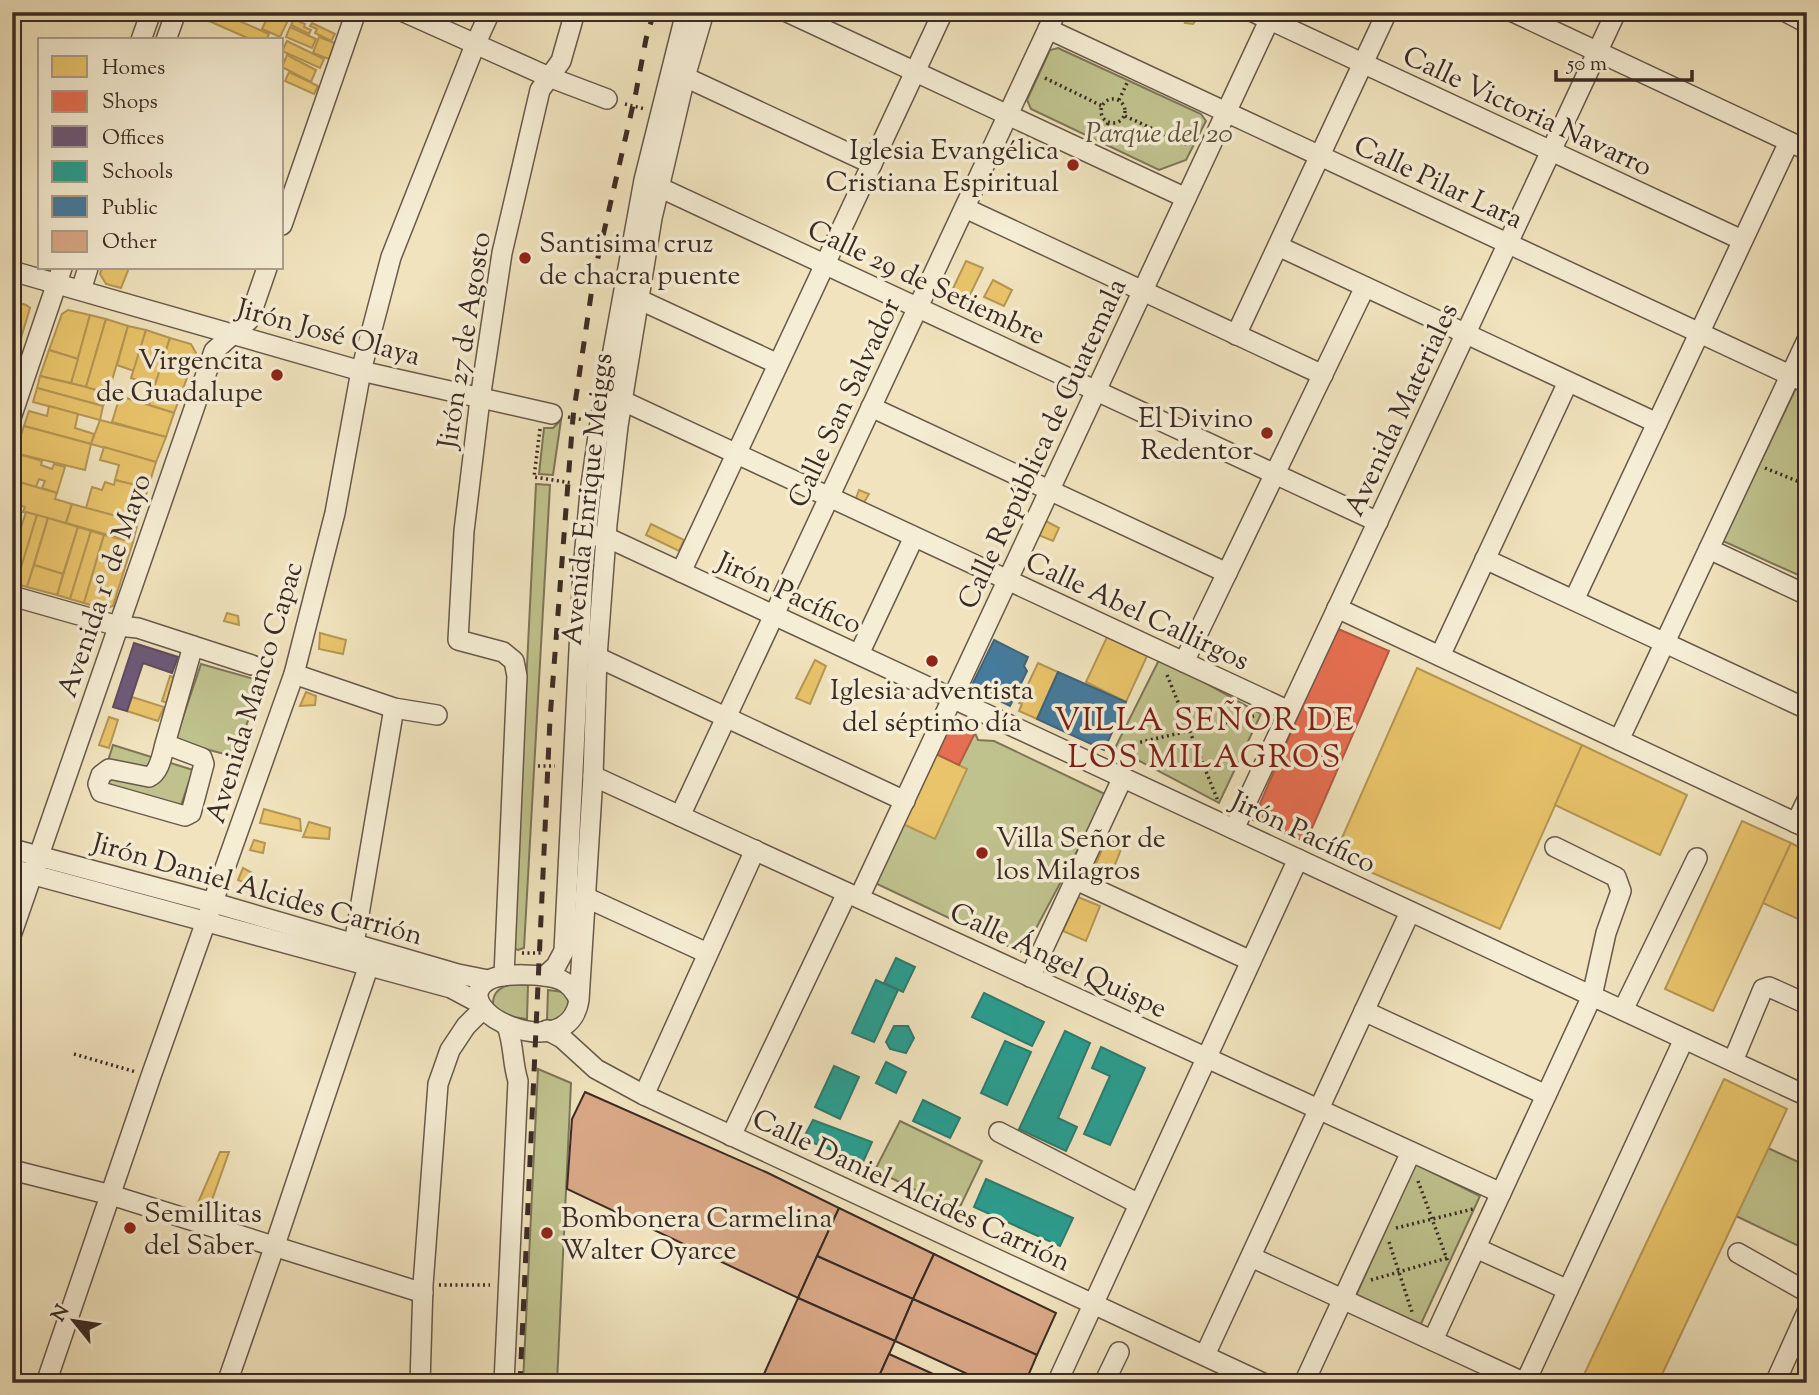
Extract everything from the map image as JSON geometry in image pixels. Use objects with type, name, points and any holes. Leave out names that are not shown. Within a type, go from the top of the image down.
[{"type":"street","points":[[142,38],[151,12]]},
{"type":"street","points":[[167,38],[176,12]]},
{"type":"street","points":[[284,219],[356,12]]},
{"type":"street","points":[[404,12],[549,77],[607,99]]},
{"type":"street","name":"Avenida Manco Capac","points":[[46,1383],[151,1076],[294,674],[321,574],[346,459],[361,371],[391,257],[475,45],[491,12]]},
{"type":"street","name":"Jirón 27 de Agosto","points":[[506,954],[517,676],[514,661],[503,652],[461,643],[457,637],[464,531],[502,253],[540,90],[561,61],[575,12]]},
{"type":"street","name":"Avenida Enrique Meiggs","points":[[564,952],[585,897],[597,657],[606,537],[621,400],[638,299],[660,112],[686,12]]},
{"type":"street","name":"Avenida Enrique Meiggs","points":[[579,1000],[564,952],[586,535],[600,422],[652,184],[704,12]]},
{"type":"street","points":[[787,12],[1186,198]]},
{"type":"street","points":[[681,572],[943,12]]},
{"type":"street","points":[[1236,335],[1387,12]]},
{"type":"street","points":[[1513,12],[1798,146],[1742,240],[1574,600]]},
{"type":"street","name":"Avenida Materiales","points":[[1238,821],[1616,12]]},
{"type":"street","points":[[1786,12],[1807,23]]},
{"type":"street","name":"Calle Victoria Navarro","points":[[1265,15],[1363,64],[1742,240]]},
{"type":"street","name":"Calle República de Guatemala","points":[[731,1136],[853,895],[905,801],[1226,113],[1265,15]]},
{"type":"street","name":"Calle Pilar Lara","points":[[1052,21],[1226,113],[1799,379]]},
{"type":"street","name":"Calle San Salvador","points":[[680,816],[1052,21]]},
{"type":"street","points":[[685,77],[872,164]]},
{"type":"street","name":"Calle 29 de Setiembre","points":[[652,184],[1378,522]]},
{"type":"street","points":[[964,208],[1323,374]]},
{"type":"street","points":[[1278,246],[1657,423]]},
{"type":"street","points":[[81,290],[87,270]]},
{"type":"street","name":"Avenida 1º de Mayo","points":[[12,933],[214,351],[249,320],[266,270]]},
{"type":"street","name":"Jirón José Olaya","points":[[12,271],[59,275],[81,290],[361,371],[547,413]]},
{"type":"street","points":[[12,415],[59,275]]},
{"type":"street","points":[[1184,662],[1365,287]]},
{"type":"street","points":[[638,299],[778,364]]},
{"type":"street","points":[[1619,740],[1750,462],[1799,379],[1807,340]]},
{"type":"street","points":[[1440,656],[1568,382]]},
{"type":"street","name":"Calle Abel Callirgos","points":[[621,400],[1289,711]]},
{"type":"street","points":[[871,407],[1227,573]]},
{"type":"street","name":"Jirón Pacífico","points":[[586,535],[606,537],[1123,777],[1238,821],[1298,859],[1807,1096]]},
{"type":"street","points":[[859,654],[914,537]]},
{"type":"street","points":[[1709,549],[1807,595]]},
{"type":"street","points":[[1485,559],[1807,709]]},
{"type":"street","points":[[12,596],[118,626],[138,628],[251,665]]},
{"type":"street","points":[[1337,608],[1801,825],[1807,800]]},
{"type":"street","points":[[165,744],[201,758],[204,764],[189,816],[101,792],[98,784],[101,775],[109,769],[149,777],[157,771],[193,646]]},
{"type":"street","points":[[597,657],[905,801]]},
{"type":"street","points":[[294,674],[394,708],[437,715]]},
{"type":"street","points":[[354,944],[394,708]]},
{"type":"street","name":"Calle Ángel Quispe","points":[[593,776],[1319,1110],[1498,1199]]},
{"type":"street","points":[[1030,977],[1123,777]]},
{"type":"street","points":[[1426,1337],[1460,1283],[1592,996],[1603,943],[1620,891],[1616,877],[1555,847]]},
{"type":"street","name":"Jirón Daniel Alcides Carrión","points":[[12,849],[36,865],[207,922],[372,957],[496,978],[545,976]]},
{"type":"street","points":[[644,1095],[755,850]]},
{"type":"street","points":[[1623,1010],[1696,858]]},
{"type":"street","points":[[1057,1383],[1298,859]]},
{"type":"street","name":"Jirón Daniel Alcides Carrión","points":[[12,869],[36,865],[214,903],[354,944],[372,957],[451,988],[507,1026]]},
{"type":"street","points":[[1076,880],[1251,961]]},
{"type":"street","points":[[585,897],[707,954]]},
{"type":"street","points":[[1205,1356],[1410,912]]},
{"type":"street","points":[[545,976],[556,966],[564,952]]},
{"type":"street","points":[[420,1383],[423,1289],[438,1084],[446,1058],[481,1006],[480,990],[496,978],[506,954]]},
{"type":"street","points":[[226,1383],[372,957]]},
{"type":"street","points":[[503,1383],[517,1081],[513,1067],[512,1038],[507,1026],[540,1030],[566,1025],[573,1018],[579,1000],[562,980],[545,976]]},
{"type":"street","points":[[1733,1061],[1763,989],[1769,987],[1807,1004]]},
{"type":"street","points":[[1364,1011],[1546,1095]]},
{"type":"street","points":[[517,1081],[523,1068],[527,1042],[540,1030]]},
{"type":"street","name":"Calle Daniel Alcides Carrión","points":[[540,1030],[562,1038],[596,1069],[644,1095],[1263,1383]]},
{"type":"street","points":[[1251,1257],[1346,1293],[1426,1337],[1525,1383],[1684,1039]]},
{"type":"street","points":[[999,1132],[1139,1204]]},
{"type":"street","points":[[1304,1383],[1346,1293],[1379,1232],[1410,1154]]},
{"type":"street","points":[[12,1170],[111,1195],[274,1248],[423,1289]]},
{"type":"street","points":[[1474,1251],[1568,1290]]},
{"type":"street","points":[[1738,1253],[1807,1292]]},
{"type":"street","points":[[1775,1383],[1807,1312]]},
{"type":"street","points":[[1104,1383],[1119,1352]]},
{"type":"path","points":[[1029,70],[1102,106]]},
{"type":"path","points":[[607,99],[660,112]]},
{"type":"path","points":[[1117,99],[1125,106],[1125,116],[1116,124],[1108,122],[1101,115],[1102,106],[1117,99]]},
{"type":"path","points":[[1125,116],[1207,154]]},
{"type":"path","points":[[588,274],[608,276]]},
{"type":"path","points":[[547,413],[534,477],[580,484]]},
{"type":"path","points":[[1750,462],[1807,485]]},
{"type":"path","points":[[1157,650],[1219,803],[1238,821]]},
{"type":"path","points":[[1103,768],[1115,748],[1261,714],[1289,711]]},
{"type":"path","points":[[538,766],[554,766]]},
{"type":"path","points":[[506,954],[564,952]]},
{"type":"path","points":[[74,1054],[151,1076]]},
{"type":"path","points":[[1410,1154],[1446,1258],[1460,1283]]},
{"type":"path","points":[[1426,1337],[1379,1232],[1498,1199]]},
{"type":"path","points":[[1346,1293],[1399,1272],[1474,1251]]},
{"type":"path","points":[[423,1289],[490,1286]]},
{"type":"path","points":[[355,1383],[358,1374]]},
{"type":"green space","name":"Parque del 20","points":[[1058,48],[1201,114],[1206,121],[1186,160],[1159,170],[1031,109],[1027,100],[1050,50]]},
{"type":"green space","points":[[1796,388],[1807,393],[1807,579],[1723,541]]},
{"type":"green space","points":[[561,420],[553,475],[539,474],[544,428],[553,428]]},
{"type":"green space","points":[[536,484],[550,485],[524,948],[518,950],[513,948]]},
{"type":"green space","points":[[1160,658],[1261,714],[1219,803],[1115,748]]},
{"type":"green space","points":[[201,664],[261,681],[236,757],[175,741]]},
{"type":"green space","name":"Villa Señor de los Milagros","points":[[950,721],[975,733],[978,740],[994,741],[1107,795],[1023,953],[875,883]]},
{"type":"green space","points":[[113,745],[193,770],[179,811],[100,786]]},
{"type":"green space","points":[[510,984],[528,985],[527,1019],[500,1015],[493,1008],[496,993]]},
{"type":"green space","points":[[548,990],[563,992],[571,998],[564,1022],[547,1020]]},
{"type":"green space","name":"Bombonera Carmelina Walter Oyarce","points":[[538,1069],[571,1083],[557,1383],[523,1383]]},
{"type":"green space","points":[[900,1121],[982,1161],[958,1211],[875,1170]]},
{"type":"green space","points":[[1768,1148],[1807,1166],[1807,1250],[1736,1216]]},
{"type":"green space","points":[[1415,1164],[1480,1196],[1420,1326],[1355,1298]]},
{"type":"building: Homes","points":[[219,12],[269,34],[267,38],[247,38],[193,14]]},
{"type":"building: Homes","points":[[270,12],[291,14],[280,37],[262,29]]},
{"type":"building: Homes","points":[[1191,12],[1202,12],[1193,24],[1185,23]]},
{"type":"building: Homes","points":[[296,15],[302,18],[300,22],[305,24],[304,27],[311,30],[309,34],[291,25]]},
{"type":"building: Homes","points":[[312,23],[335,34],[331,41],[315,33],[317,29],[310,26]]},
{"type":"building: Homes","points":[[290,27],[316,39],[312,48],[286,37]]},
{"type":"building: Homes","points":[[319,37],[335,43],[329,59],[313,53]]},
{"type":"building: Homes","points":[[287,41],[324,59],[320,68],[284,52]]},
{"type":"building: Homes","points":[[287,55],[316,70],[311,82],[284,68]]},
{"type":"building: Homes","points":[[289,72],[318,86],[314,94],[285,81]]},
{"type":"building: Homes","points":[[966,261],[983,268],[965,305],[948,299]]},
{"type":"building: Homes","points":[[101,270],[128,270],[121,288],[106,284],[100,274]]},
{"type":"building: Homes","points":[[993,280],[1012,290],[1004,306],[984,297]]},
{"type":"building: Homes","points":[[12,301],[30,308],[15,358],[12,358]]},
{"type":"building: Homes","points":[[68,310],[90,315],[78,359],[49,350],[62,314]]},
{"type":"building: Homes","points":[[90,315],[106,319],[86,387],[71,383]]},
{"type":"building: Homes","points":[[106,319],[128,326],[108,394],[86,387]]},
{"type":"building: Homes","points":[[128,326],[146,330],[134,371],[117,365]]},
{"type":"building: Homes","points":[[146,330],[170,338],[155,386],[131,378]]},
{"type":"building: Homes","points":[[170,338],[191,344],[196,353],[180,397],[154,388]]},
{"type":"building: Homes","points":[[49,350],[78,359],[71,383],[40,376]]},
{"type":"building: Homes","points":[[40,376],[108,394],[103,406],[37,388]]},
{"type":"building: Homes","points":[[37,388],[103,406],[100,420],[33,402]]},
{"type":"building: Homes","points":[[154,388],[180,397],[174,413],[149,405]]},
{"type":"building: Homes","points":[[120,396],[174,413],[166,437],[112,422]]},
{"type":"building: Homes","points":[[49,406],[78,414],[75,428],[94,434],[91,444],[24,426],[29,411],[47,416]]},
{"type":"building: Homes","points":[[100,420],[166,437],[156,462],[91,444]]},
{"type":"building: Homes","points":[[24,426],[91,444],[85,470],[15,453]]},
{"type":"building: Homes","points":[[104,447],[156,462],[148,488],[115,480],[119,465],[100,460]]},
{"type":"building: Homes","points":[[15,453],[42,461],[41,465],[52,469],[54,464],[65,467],[57,493],[42,488],[45,481],[39,479],[36,487],[12,480]]},
{"type":"building: Homes","points":[[12,480],[57,493],[55,499],[72,504],[66,523],[23,512],[25,507],[12,503]]},
{"type":"building: Homes","points":[[115,480],[148,488],[138,522],[86,508],[92,487],[102,490],[105,482],[114,485]]},
{"type":"building: Homes","points":[[859,490],[869,494],[863,504],[855,501]]},
{"type":"building: Homes","points":[[72,504],[138,522],[133,542],[66,523]]},
{"type":"building: Homes","points":[[26,512],[37,515],[18,578],[12,576],[12,555]]},
{"type":"building: Homes","points":[[37,515],[48,518],[27,587],[16,584]]},
{"type":"building: Homes","points":[[48,518],[78,527],[63,574],[34,565]]},
{"type":"building: Homes","points":[[1044,520],[1059,528],[1053,541],[1036,534]]},
{"type":"building: Homes","points":[[651,524],[684,540],[679,551],[646,535]]},
{"type":"building: Homes","points":[[78,527],[91,531],[70,599],[57,595]]},
{"type":"building: Homes","points":[[91,531],[104,535],[84,603],[70,599]]},
{"type":"building: Homes","points":[[104,535],[133,542],[113,606],[104,609],[84,603]]},
{"type":"building: Homes","points":[[34,565],[63,574],[57,595],[27,587]]},
{"type":"building: Homes","points":[[227,613],[238,616],[239,625],[224,621]]},
{"type":"building: Homes","points":[[320,633],[346,640],[343,654],[319,649]]},
{"type":"building: Homes","points":[[1107,637],[1147,656],[1126,702],[1086,682]]},
{"type":"building: Homes","points":[[815,660],[826,666],[810,704],[796,698]]},
{"type":"building: Homes","points":[[1038,663],[1058,672],[1037,719],[1019,711],[1022,704],[1019,703]]},
{"type":"building: Homes","points":[[1417,668],[1582,745],[1500,929],[1334,856]]},
{"type":"building: Homes","points":[[170,676],[179,679],[171,704],[162,701]]},
{"type":"building: Homes","points":[[306,692],[316,696],[315,705],[300,706]]},
{"type":"building: Homes","points":[[132,697],[164,707],[158,721],[127,711]]},
{"type":"building: Homes","points":[[109,717],[118,720],[109,748],[99,745]]},
{"type":"building: Homes","points":[[1582,745],[1687,795],[1660,855],[1555,805]]},
{"type":"building: Homes","points":[[934,753],[967,769],[935,839],[903,824]]},
{"type":"building: Homes","points":[[264,809],[300,819],[301,831],[260,823]]},
{"type":"building: Homes","points":[[1742,821],[1791,843],[1713,1011],[1665,989]]},
{"type":"building: Homes","points":[[309,822],[330,828],[329,839],[303,837]]},
{"type":"building: Homes","points":[[1107,838],[1122,847],[1108,882],[1090,877]]},
{"type":"building: Homes","points":[[254,840],[265,843],[263,853],[250,850]]},
{"type":"building: Homes","points":[[1791,843],[1807,851],[1807,923],[1763,903]]},
{"type":"building: Homes","points":[[243,868],[254,874],[250,885],[238,880]]},
{"type":"building: Homes","points":[[1078,897],[1100,906],[1086,941],[1063,931]]},
{"type":"building: Homes","points":[[1724,1079],[1787,1109],[1658,1383],[1580,1383]]},
{"type":"building: Homes","points":[[220,1152],[229,1152],[208,1211],[197,1205]]},
{"type":"building: Shops","points":[[1336,628],[1389,651],[1306,842],[1253,820]]},
{"type":"building: Shops","points":[[950,721],[975,733],[959,765],[934,753]]},
{"type":"building: Offices","points":[[134,643],[178,657],[172,673],[143,663],[127,711],[113,707]]},
{"type":"building: Schools","points":[[896,958],[915,967],[903,992],[884,983]]},
{"type":"building: Schools","points":[[876,980],[898,990],[874,1042],[852,1033]]},
{"type":"building: Schools","points":[[984,993],[1044,1022],[1032,1046],[972,1017]]},
{"type":"building: Schools","points":[[894,1026],[908,1026],[914,1038],[906,1053],[890,1049],[886,1042]]},
{"type":"building: Schools","points":[[1065,1031],[1090,1043],[1058,1118],[1077,1127],[1066,1151],[1019,1129]]},
{"type":"building: Schools","points":[[1005,1041],[1031,1052],[1007,1105],[981,1093]]},
{"type":"building: Schools","points":[[1101,1047],[1145,1068],[1110,1145],[1084,1134],[1110,1076],[1092,1068]]},
{"type":"building: Schools","points":[[886,1062],[906,1072],[896,1093],[876,1083]]},
{"type":"building: Schools","points":[[834,1066],[859,1077],[840,1119],[815,1107]]},
{"type":"building: Schools","points":[[923,1100],[960,1118],[950,1138],[913,1121]]},
{"type":"building: Schools","points":[[813,1120],[872,1142],[863,1162],[803,1139]]},
{"type":"building: Schools","points":[[986,1179],[1073,1218],[1060,1246],[974,1207]]},
{"type":"building: Public","name":"Villa Señor de los Milagros","points":[[994,640],[1028,657],[1024,666],[1027,671],[1010,706],[971,687]]},
{"type":"building: Public","points":[[1058,672],[1126,702],[1104,750],[1037,719]]},
{"type":"building: Other","points":[[585,1092],[768,1173],[839,1208],[798,1298],[567,1189],[572,1119]]},
{"type":"building: Other","points":[[839,1208],[934,1254],[913,1299],[817,1256]]},
{"type":"building: Other","points":[[934,1254],[1056,1313],[1037,1355],[913,1299]]},
{"type":"building: Other","points":[[817,1256],[913,1299],[895,1341],[798,1298]]},
{"type":"building: Other","points":[[798,1298],[895,1341],[876,1383],[760,1383]]},
{"type":"building: Other","points":[[913,1299],[1037,1355],[1025,1383],[987,1383],[895,1341]]},
{"type":"building: Other","points":[[889,1354],[953,1383],[876,1383]]},
{"type":"railway","points":[[520,1383],[550,719],[573,417],[594,275],[654,12]]},
{"type":"place","name":"Iglesia Evangélica Cristiana Espiritual","points":[[1073,165]]},
{"type":"place","name":"Santisima cruz de chacra puente","points":[[525,258]]},
{"type":"place","name":"Virgencita de Guadalupe","points":[[277,375]]},
{"type":"place","name":"El Divino Redentor","points":[[1267,433]]},
{"type":"place","name":"Iglesia adventista del séptimo día","points":[[932,661]]},
{"type":"place","name":"Villa Señor de los Milagros","points":[[982,853]]},
{"type":"place","name":"Semillitas del Saber","points":[[130,1228]]},
{"type":"place","name":"Bombonera Carmelina Walter Oyarce","points":[[547,1233]]},
{"type":"district","name":"VILLA SEÑOR DE LOS MILAGROS","points":[[1205,738]]}]
